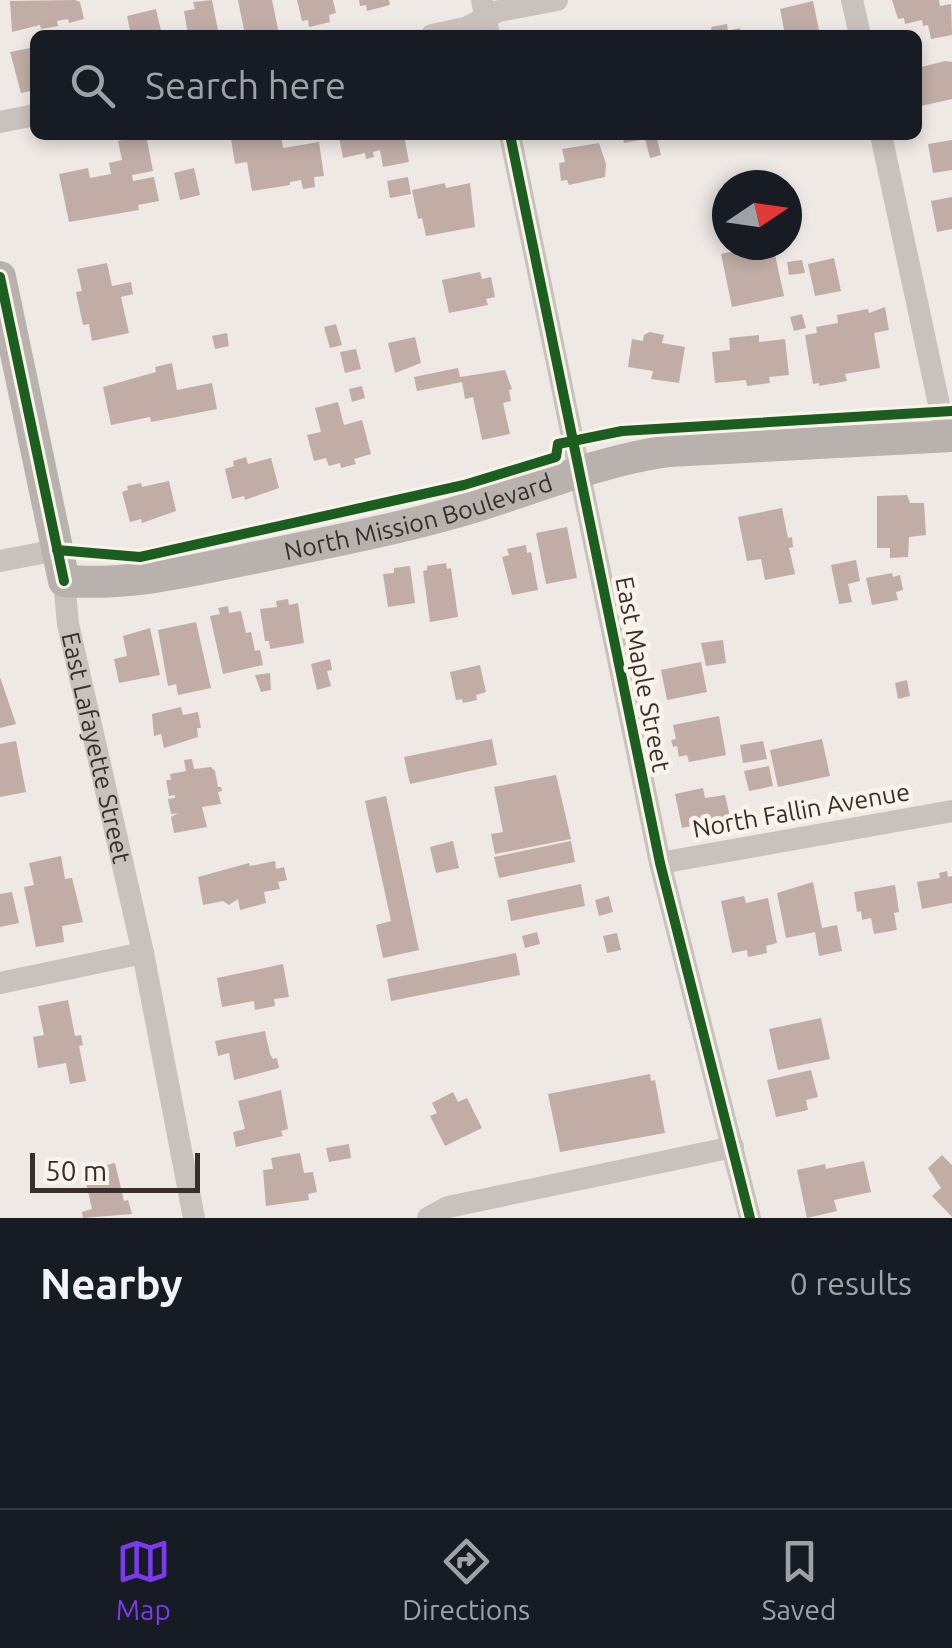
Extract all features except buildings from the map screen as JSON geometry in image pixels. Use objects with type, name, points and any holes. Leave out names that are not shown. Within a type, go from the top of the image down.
[{"type":"main road","name":"East Lafayette Street","points":[[0,277],[61,566]]},
{"type":"main road","name":"North Mission Boulevard","points":[[61,566],[108,584],[152,578],[424,521],[624,457],[669,451],[949,436]]},
{"type":"street","points":[[456,30],[499,11],[557,0]]},
{"type":"street","points":[[852,0],[859,30]]},
{"type":"street","points":[[0,122],[30,116]]},
{"type":"street","name":"East Maple Street","points":[[511,140],[660,863],[750,1218]]},
{"type":"street","points":[[882,140],[949,436]]},
{"type":"street","points":[[0,560],[61,566]]},
{"type":"street","name":"East Lafayette Street","points":[[61,566],[68,624],[142,953],[194,1218]]},
{"type":"street","name":"North Fallin Avenue","points":[[660,863],[952,811]]},
{"type":"street","points":[[0,982],[142,953]]},
{"type":"street","points":[[428,1218],[448,1207],[734,1147]]},
{"type":"cycle path","points":[[511,140],[660,863],[750,1218]]},
{"type":"cycle path","points":[[0,277],[64,581]]},
{"type":"cycle path","points":[[57,550],[140,557],[464,485],[556,457],[558,444],[622,431],[952,411]]}]
